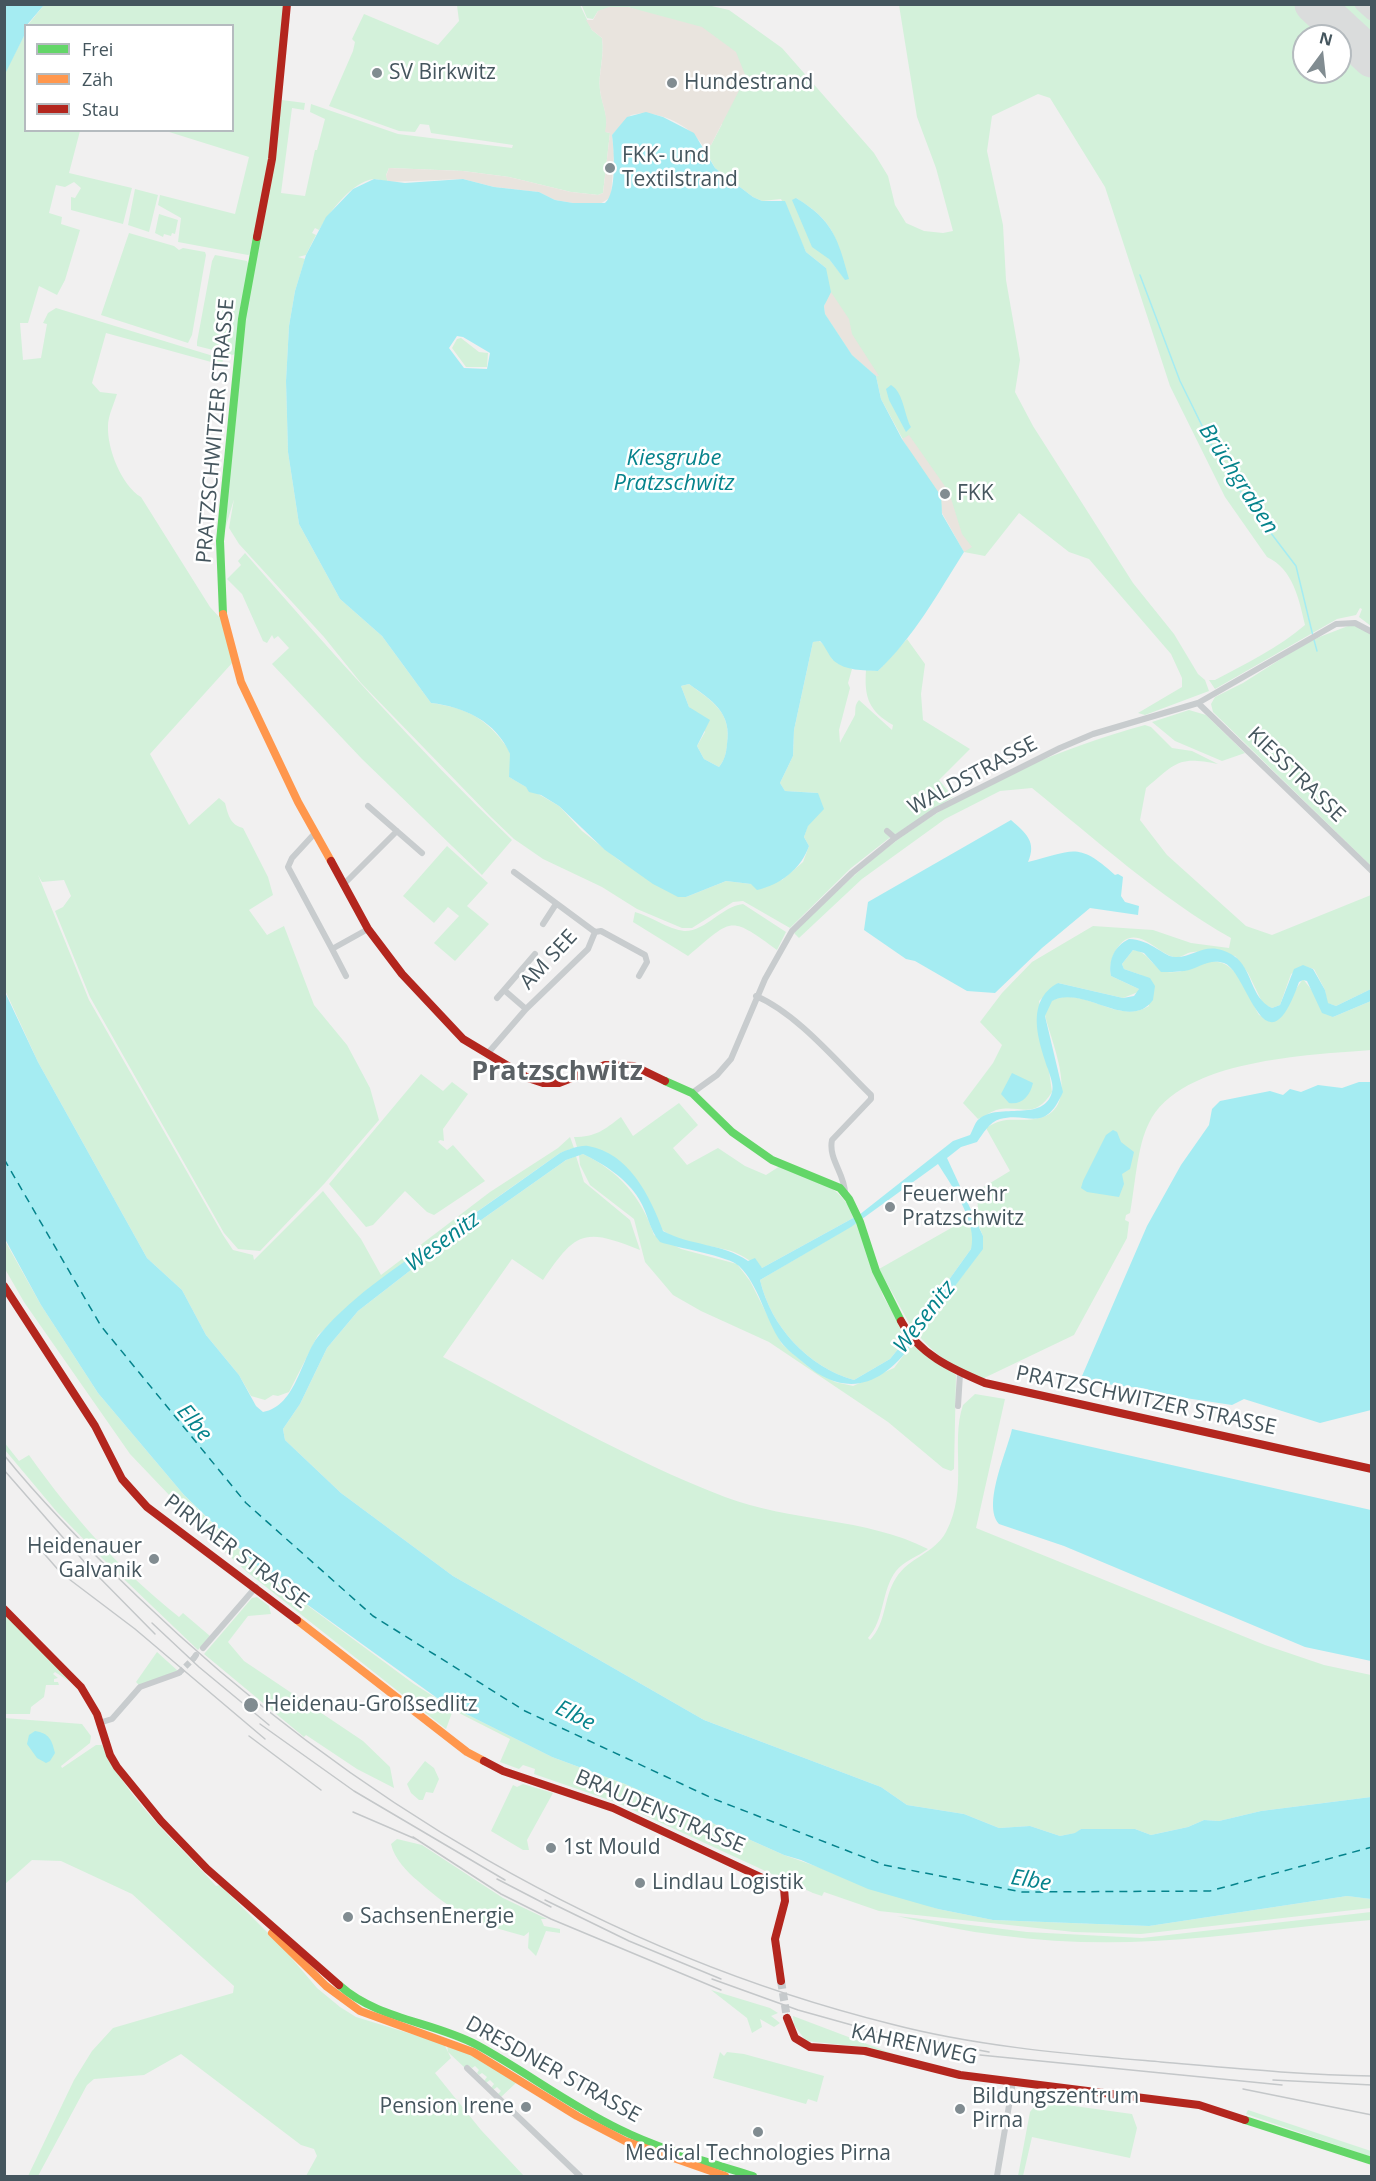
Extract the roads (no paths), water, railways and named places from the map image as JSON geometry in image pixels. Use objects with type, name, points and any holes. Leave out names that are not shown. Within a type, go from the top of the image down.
[{"type":"street","name":"PRATZSCHWITZER STRASSE","points":[[287,4],[273,159],[242,320],[221,535],[221,592],[224,624],[241,682],[315,833],[368,929],[438,1015],[463,1039],[528,1078],[543,1083],[559,1083],[605,1065],[626,1064],[693,1093],[732,1132],[772,1160],[845,1192],[859,1218],[876,1271],[905,1328],[921,1346],[960,1374],[1007,1389],[1371,1469]]},
{"type":"street","name":"WALDSTRASSE","points":[[693,1093],[717,1076],[731,1059],[756,996],[792,931],[852,873],[895,838],[936,810],[1093,734],[1198,703],[1336,624],[1349,622],[1361,625],[1371,632]]},
{"type":"street","name":"KIESSTRASSE","points":[[1198,703],[1371,871]]},
{"type":"street","points":[[368,806],[422,853]]},
{"type":"street","points":[[343,885],[381,844],[397,831]]},
{"type":"street","points":[[887,831],[895,838]]},
{"type":"street","points":[[315,833],[292,858],[288,867],[346,976]]},
{"type":"street","name":"AM SEE","points":[[514,872],[595,932],[601,931],[645,955],[647,962],[639,976]]},
{"type":"street","name":"AM SEE","points":[[543,924],[556,904]]},
{"type":"street","points":[[332,949],[368,929]]},
{"type":"street","name":"AM SEE","points":[[488,1053],[526,1009],[588,949],[595,932]]},
{"type":"street","name":"AM SEE","points":[[497,998],[536,954]]},
{"type":"street","name":"AM SEE","points":[[504,990],[526,1009]]},
{"type":"street","points":[[756,996],[771,1003],[804,1030],[871,1095],[871,1100],[831,1140],[830,1148],[845,1182],[845,1192]]},
{"type":"street","name":"PIRNAER STRASSE","points":[[4,1286],[96,1426],[128,1487],[156,1515],[256,1587],[446,1738],[484,1762],[518,1777]]},
{"type":"street","points":[[958,1406],[960,1374]]},
{"type":"street","points":[[203,1648],[256,1587]]},
{"type":"street","points":[[4,1609],[77,1681],[99,1723],[110,1755],[128,1781],[182,1845],[239,1898],[336,1995],[368,2014],[403,2024]]},
{"type":"street","points":[[99,1723],[112,1719],[140,1687],[179,1673]]},
{"type":"street","name":"BRAUDENSTRASSE","points":[[518,1777],[613,1808],[784,1888],[786,1898],[774,1937],[781,1981]]},
{"type":"street","name":"KAHRENWEG","points":[[787,2018],[795,2038],[810,2047],[865,2051],[943,2072],[1199,2105],[1371,2161]]},
{"type":"street","name":"DRESDNER STRASSE","points":[[403,2024],[473,2052],[577,2116],[626,2141],[725,2176]]},
{"type":"street","name":"DRESDNER STRASSE","points":[[403,2024],[475,2044],[581,2109],[620,2130],[676,2152],[753,2176]]},
{"type":"street","points":[[468,2068],[580,2176]]},
{"type":"street","points":[[996,2176],[1013,2082]]},
{"type":"water","points":[[5,4],[44,5],[28,24],[24,24],[24,36],[5,74]]},
{"type":"water","name":"Kiesgrube Pratzschwitz","points":[[646,112],[663,117],[694,133],[715,168],[753,197],[762,201],[785,201],[806,252],[826,268],[831,292],[824,306],[825,314],[852,355],[876,376],[881,399],[902,439],[941,496],[942,514],[964,552],[914,629],[878,671],[844,667],[834,661],[820,641],[813,642],[794,730],[793,756],[780,783],[785,791],[818,793],[824,809],[808,826],[804,837],[809,846],[801,862],[789,875],[766,888],[757,890],[751,884],[726,881],[686,897],[678,897],[653,884],[605,850],[559,806],[541,795],[529,792],[526,787],[509,777],[510,754],[504,742],[488,724],[467,712],[431,703],[382,636],[340,599],[299,524],[288,452],[286,381],[289,326],[295,291],[306,255],[326,217],[353,189],[374,179],[405,183],[463,179],[494,187],[539,192],[555,200],[573,203],[605,203],[609,198],[613,181],[612,135],[627,117]],"holes":[[[457,336],[463,337],[490,353],[487,369],[464,368],[449,348]],[[689,684],[713,702],[727,724],[726,751],[719,767],[704,759],[697,746],[710,720],[689,707],[681,686]]]},
{"type":"water","points":[[796,198],[818,214],[832,232],[849,279],[845,280],[829,259],[812,247],[792,200]]},
{"type":"water","points":[[891,385],[899,393],[911,427],[906,432],[889,400],[886,389]]},
{"type":"water","points":[[1011,820],[1031,843],[1028,862],[1066,852],[1083,853],[1092,857],[1115,875],[1123,877],[1121,896],[1125,902],[1139,906],[1138,915],[1090,908],[1042,948],[995,993],[967,991],[915,961],[906,959],[864,930],[868,902]]},
{"type":"water","name":"Wesenitz","points":[[1129,939],[1144,942],[1175,957],[1209,949],[1225,951],[1234,956],[1245,968],[1259,997],[1272,1008],[1280,1005],[1294,969],[1303,965],[1313,969],[1325,990],[1328,1003],[1336,1006],[1371,989],[1371,1001],[1333,1017],[1322,1013],[1307,981],[1303,980],[1299,982],[1287,1009],[1276,1021],[1267,1021],[1258,1012],[1233,970],[1224,963],[1213,962],[1184,971],[1161,972],[1144,953],[1133,950],[1122,964],[1124,969],[1150,978],[1155,986],[1153,1000],[1143,1009],[1131,1012],[1119,1010],[1077,998],[1064,997],[1052,1001],[1045,1016],[1063,1092],[1056,1105],[1042,1117],[1000,1119],[987,1129],[977,1142],[961,1147],[947,1158],[983,1236],[983,1249],[918,1335],[913,1330],[971,1249],[971,1228],[962,1205],[938,1164],[862,1219],[859,1215],[953,1141],[970,1135],[979,1119],[998,1112],[1031,1110],[1047,1101],[1052,1092],[1052,1086],[1038,1034],[1038,1010],[1041,1000],[1058,983],[1123,998],[1134,996],[1139,989],[1111,976],[1110,970],[1113,954]]},
{"type":"water","points":[[4,990],[38,1062],[147,1258],[182,1290],[206,1335],[239,1375],[256,1406],[263,1412],[274,1408],[284,1400],[297,1379],[313,1343],[334,1319],[364,1292],[560,1153],[574,1148],[588,1146],[602,1150],[615,1157],[626,1167],[636,1178],[652,1204],[663,1231],[673,1236],[728,1251],[748,1261],[755,1258],[762,1268],[855,1217],[858,1222],[851,1227],[760,1280],[765,1297],[782,1329],[807,1355],[821,1366],[837,1374],[854,1380],[890,1359],[907,1338],[912,1344],[901,1358],[876,1378],[849,1384],[820,1375],[783,1345],[752,1283],[739,1266],[714,1256],[660,1242],[653,1232],[639,1199],[622,1179],[607,1167],[583,1154],[566,1160],[416,1266],[358,1311],[327,1348],[300,1404],[283,1429],[285,1440],[341,1493],[453,1576],[704,1720],[881,1787],[907,1805],[964,1814],[999,1828],[1030,1826],[1060,1836],[1075,1833],[1081,1829],[1135,1829],[1151,1835],[1188,1827],[1204,1820],[1219,1821],[1261,1811],[1371,1797],[1371,1899],[1347,1896],[1149,1926],[993,1920],[938,1909],[868,1889],[784,1855],[625,1784],[552,1757],[444,1703],[269,1577],[184,1495],[98,1393],[41,1305],[5,1239]]},
{"type":"water","points":[[1012,1073],[1033,1083],[1025,1099],[1018,1103],[1009,1103],[1001,1094]]},
{"type":"water","points":[[1359,1082],[1372,1082],[1371,1410],[1320,1423],[1244,1399],[1232,1405],[1152,1393],[1147,1389],[1090,1382],[1082,1376],[1147,1226],[1181,1165],[1209,1125],[1212,1109],[1220,1101],[1270,1091],[1283,1095],[1290,1089],[1301,1092],[1318,1085],[1342,1088]]},
{"type":"water","points":[[1113,1130],[1117,1132],[1121,1142],[1134,1152],[1130,1169],[1122,1174],[1124,1184],[1119,1197],[1087,1192],[1081,1188],[1106,1135]]},
{"type":"water","points":[[1012,1429],[1371,1510],[1371,1661],[1305,1647],[1064,1546],[999,1524],[994,1515],[994,1492]]},
{"type":"water","points":[[35,1731],[47,1735],[53,1744],[55,1753],[46,1763],[37,1758],[27,1744],[29,1735]]},
{"type":"waterway","name":"Brüchgraben","points":[[1140,275],[1180,381],[1214,450],[1248,503],[1296,566],[1313,636]]},
{"type":"waterway","name":"Brüchgraben","points":[[1314,640],[1317,651]]},
{"type":"tunnel","points":[[179,1673],[194,1658]]},
{"type":"tunnel","points":[[781,1981],[787,2018]]},
{"type":"railway","points":[[4,1455],[69,1528],[138,1597],[219,1670],[304,1739],[394,1802],[487,1860],[583,1911],[683,1956],[786,1994],[924,2032],[1025,2049],[1093,2056],[1266,2071],[1372,2076]]},
{"type":"railway","points":[[4,1470],[87,1565],[155,1634]]},
{"type":"railway","points":[[33,1541],[61,1573],[135,1629],[265,1739]]},
{"type":"railway","points":[[152,1623],[199,1667],[269,1725]]},
{"type":"railway","points":[[260,1724],[354,1791],[505,1880]]},
{"type":"railway","points":[[249,1736],[321,1790]]},
{"type":"railway","points":[[353,1812],[418,1840]]},
{"type":"railway","points":[[413,1837],[501,1894],[551,1919],[721,1990]]},
{"type":"railway","points":[[497,1879],[551,1907]]},
{"type":"railway","points":[[545,1900],[629,1941],[721,1979]]},
{"type":"railway","points":[[712,1979],[798,2010],[909,2041]]},
{"type":"railway","points":[[904,2036],[989,2052]]},
{"type":"railway","points":[[980,2055],[1282,2085]]},
{"type":"railway","points":[[1273,2080],[1372,2085]]},
{"type":"railway","points":[[1243,2089],[1372,2115]]},
{"type":"place","name":"SV Birkwitz","points":[[377,73]]},
{"type":"place","name":"Hundestrand","points":[[672,83]]},
{"type":"place","name":"FKK- und Textilstrand","points":[[610,168]]},
{"type":"place","name":"FKK","points":[[945,494]]},
{"type":"place","name":"Feuerwehr Pratzschwitz","points":[[890,1207]]},
{"type":"place","name":"Heidenauer Galvanik","points":[[154,1559]]},
{"type":"place","name":"Heidenau-Großsedlitz","points":[[251,1705]]},
{"type":"place","name":"1st Mould","points":[[551,1848]]},
{"type":"place","name":"Lindlau Logistik","points":[[640,1883]]},
{"type":"place","name":"SachsenEnergie","points":[[348,1917]]},
{"type":"place","name":"Pension Irene","points":[[526,2107]]},
{"type":"place","name":"Bildungszentrum Pirna","points":[[960,2109]]},
{"type":"place","name":"Medical Technologies Pirna","points":[[758,2132]]},
{"type":"district","name":"Pratzschwitz","points":[[557,1072]]},
{"type":"water label","name":"Elbe","points":[[194,1423]]},
{"type":"water label","name":"Elbe","points":[[575,1716]]},
{"type":"water label","name":"Elbe","points":[[1031,1881]]}]
